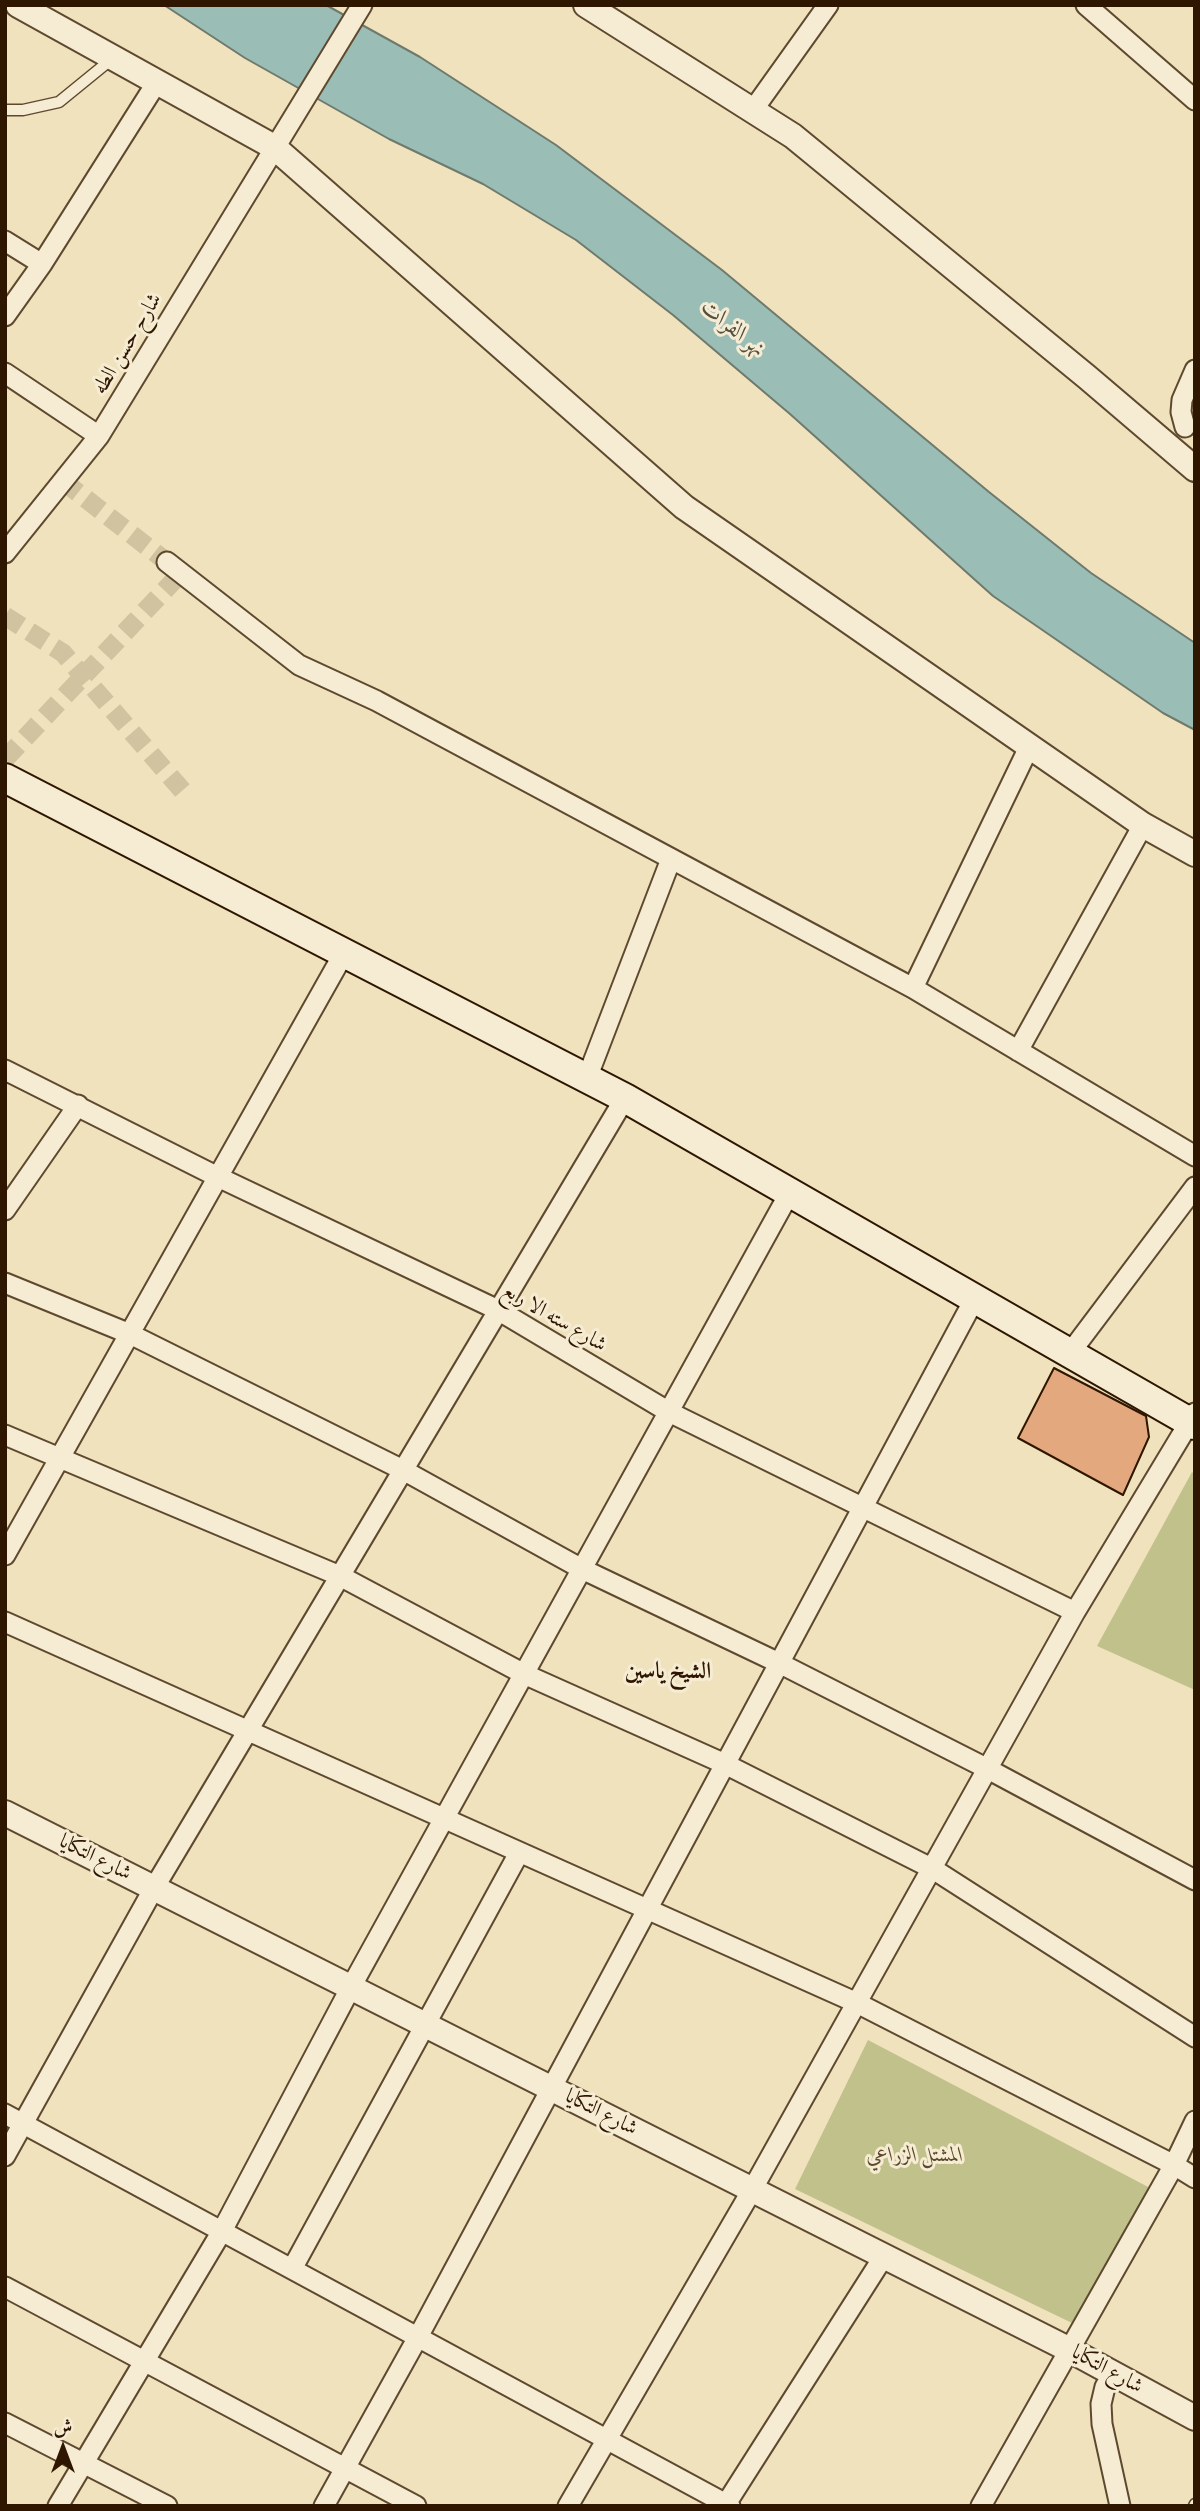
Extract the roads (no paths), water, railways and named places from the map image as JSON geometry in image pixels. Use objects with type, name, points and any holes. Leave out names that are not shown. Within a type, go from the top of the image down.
[{"type":"main road","points":[[5,778],[625,1098],[1070,1353],[1193,1420]]},
{"type":"street","points":[[19,5],[274,148],[684,507],[1143,825],[1195,854]]},
{"type":"street","name":"شارح حسن الطه","points":[[5,553],[99,436],[362,5]]},
{"type":"street","points":[[586,5],[793,136],[1195,469]]},
{"type":"street","points":[[753,110],[828,5]]},
{"type":"street","points":[[1086,5],[1195,100]]},
{"type":"street","points":[[5,316],[42,264],[157,82]]},
{"type":"street","points":[[5,241],[42,264]]},
{"type":"street","points":[[1169,447],[1190,422],[1181,412],[1182,400],[1195,370]]},
{"type":"street","points":[[5,373],[99,436]]},
{"type":"street","points":[[167,562],[299,664],[377,701],[913,988],[1195,1156]]},
{"type":"street","points":[[913,988],[1030,745]]},
{"type":"street","points":[[1018,1051],[1143,825]]},
{"type":"street","points":[[587,1078],[671,859]]},
{"type":"street","points":[[5,1555],[344,953]]},
{"type":"street","name":"شارع سته الا ربع","points":[[5,1070],[218,1177],[498,1310],[669,1412],[1075,1612]]},
{"type":"street","points":[[5,2156],[154,1888],[625,1098]]},
{"type":"street","points":[[5,1210],[78,1105]]},
{"type":"street","points":[[1070,1353],[1195,1187]]},
{"type":"street","points":[[58,2506],[222,2231],[351,1987],[790,1192]]},
{"type":"street","points":[[5,1283],[130,1334],[403,1470],[582,1569],[779,1663],[986,1768],[1195,1880]]},
{"type":"street","points":[[324,2506],[418,2337],[975,1298]]},
{"type":"street","points":[[568,2506],[752,2190],[1075,1612],[1193,1420]]},
{"type":"street","points":[[5,1435],[340,1576],[524,1674],[725,1764],[933,1869],[1195,2036]]},
{"type":"street","points":[[5,1622],[857,2003],[1195,2178]]},
{"type":"street","name":"شارع التكايا","points":[[5,1813],[1068,2349],[1195,2418]]},
{"type":"street","points":[[292,2269],[519,1853]]},
{"type":"street","points":[[5,2114],[728,2505],[884,2256]]},
{"type":"street","points":[[981,2506],[1174,2165],[1195,2121]]},
{"type":"street","points":[[5,2287],[416,2506]]},
{"type":"street","points":[[1113,2373],[1105,2387],[1101,2404],[1102,2424],[1120,2506]]},
{"type":"street","points":[[5,2423],[167,2506]]},
{"type":"lane","points":[[5,110],[23,110],[59,102],[113,58]]},
{"type":"water","name":"نهر الفرات","points":[[164,5],[326,5],[420,57],[556,145],[722,270],[989,492],[1091,573],[1195,643],[1195,730],[1163,713],[993,596],[790,414],[673,315],[576,240],[483,184],[389,139],[245,58]]},
{"type":"tunnel","points":[[63,481],[167,562]]},
{"type":"tunnel","points":[[5,759],[181,573]]},
{"type":"tunnel","points":[[5,616],[63,653],[188,797]]},
{"type":"district","name":"الشيخ ياسين","points":[[668,1672]]},
{"type":"park label","name":"المشتل الزراعي","points":[[915,2156]]}]
